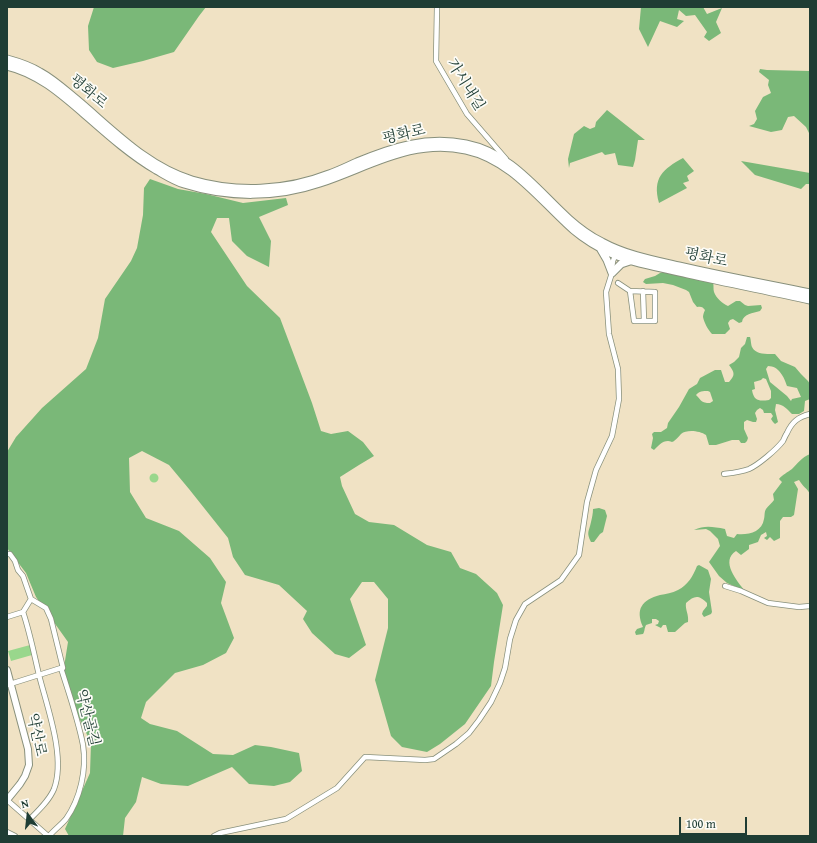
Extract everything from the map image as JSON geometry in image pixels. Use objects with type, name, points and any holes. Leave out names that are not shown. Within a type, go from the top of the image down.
[{"type":"main road","name":"평화로","points":[[7,59],[25,64],[54,80],[117,135],[150,160],[194,181],[232,188],[251,189],[289,185],[328,175],[392,149],[416,143],[434,141],[451,142],[480,148],[509,162],[570,220],[630,261],[810,300]]},
{"type":"main road","name":"평화로","points":[[7,66],[32,75],[57,91],[139,160],[183,184],[208,190],[238,194],[272,194],[318,184],[399,154],[422,148],[449,147],[476,153],[505,168],[526,184],[574,230],[600,248],[810,293]]},
{"type":"main road","points":[[600,248],[612,273],[621,264],[630,261]]},
{"type":"street","name":"가시내길","points":[[437,7],[436,61],[467,114],[509,162]]},
{"type":"street","points":[[214,836],[220,833],[286,819],[338,788],[365,756],[425,760],[434,758],[456,744],[469,733],[480,720],[500,683],[516,620],[525,604],[561,580],[579,555],[587,502],[596,470],[612,436],[619,399],[618,369],[609,334],[606,292],[612,273],[613,261],[616,252]]},
{"type":"street","points":[[618,283],[630,291],[655,292],[655,320],[634,321],[630,291]]},
{"type":"street","points":[[643,291],[644,321]]},
{"type":"street","points":[[724,474],[750,469],[767,457],[783,441],[797,418],[810,414]]},
{"type":"street","points":[[7,554],[10,554],[15,561],[18,570],[23,576],[31,599],[24,612],[56,741],[58,767],[54,789],[44,804],[29,820]]},
{"type":"street","points":[[725,586],[742,591],[768,603],[783,606],[810,606]]},
{"type":"street","name":"약산골길","points":[[7,800],[48,836],[65,820],[70,812],[79,791],[83,773],[83,746],[61,668],[63,668],[51,619],[46,608],[31,599]]},
{"type":"street","points":[[7,617],[24,612]]},
{"type":"street","points":[[9,684],[61,668]]},
{"type":"street","name":"약산로","points":[[7,670],[9,684],[28,749],[30,765],[20,784],[7,800]]},
{"type":"street","points":[[7,832],[14,836]]},
{"type":"green space","points":[[94,7],[206,7],[174,52],[113,68],[97,62],[89,50],[88,26]]},
{"type":"green space","points":[[641,7],[703,7],[707,14],[722,8],[716,22],[721,33],[709,41],[704,37],[707,32],[695,15],[686,16],[679,10],[677,19],[684,21],[677,27],[660,21],[648,47],[639,29]]},
{"type":"green space","points":[[760,69],[810,71],[810,135],[806,127],[794,116],[788,117],[782,130],[771,132],[749,126],[754,124],[757,119],[755,111],[763,97],[771,93],[768,85],[769,80],[759,72]]},
{"type":"green space","points":[[607,110],[645,140],[638,140],[633,167],[618,165],[615,153],[605,155],[602,152],[570,163],[569,168],[568,159],[574,134],[584,126],[590,129],[595,127],[596,122]]},
{"type":"green space","points":[[683,158],[694,171],[687,176],[689,181],[683,183],[687,188],[659,203],[657,187],[661,175],[670,166]]},
{"type":"green space","points":[[741,161],[810,173],[810,184],[806,184],[801,189],[755,175]]},
{"type":"green space","points":[[150,179],[178,189],[243,203],[286,198],[288,205],[259,217],[271,241],[269,267],[247,256],[232,241],[229,218],[217,218],[211,232],[247,286],[280,318],[321,431],[331,434],[348,431],[363,442],[374,456],[340,477],[342,486],[355,514],[369,522],[394,525],[427,545],[451,552],[460,568],[476,574],[497,593],[503,605],[491,686],[465,724],[440,744],[427,752],[402,747],[391,736],[375,680],[388,628],[388,599],[374,582],[362,582],[350,599],[366,645],[349,658],[335,654],[312,633],[303,619],[307,611],[279,585],[245,575],[233,557],[228,538],[189,489],[169,465],[142,451],[129,458],[130,492],[146,518],[179,531],[210,558],[226,582],[221,603],[234,638],[226,653],[203,665],[175,673],[146,702],[141,718],[150,724],[177,731],[213,754],[233,755],[255,745],[299,753],[302,771],[290,782],[274,786],[249,784],[232,767],[188,786],[161,784],[142,777],[136,802],[125,818],[123,836],[69,836],[65,829],[90,773],[91,743],[68,695],[64,667],[68,642],[36,597],[26,573],[7,548],[7,452],[16,437],[42,408],[86,369],[98,338],[105,299],[131,261],[137,248],[143,215],[144,188]]},
{"type":"green space","points":[[664,272],[713,282],[716,296],[728,306],[736,301],[740,301],[748,306],[761,305],[762,308],[760,311],[751,313],[744,317],[742,322],[739,323],[733,319],[730,320],[728,323],[730,329],[725,334],[712,334],[703,317],[705,310],[702,307],[697,307],[689,292],[673,285],[663,283],[646,284],[643,282],[645,279]]},
{"type":"green space","points":[[747,337],[750,337],[754,350],[762,354],[775,354],[781,361],[795,367],[808,381],[810,384],[810,399],[805,401],[804,411],[799,414],[792,414],[783,406],[776,404],[775,410],[778,422],[775,424],[771,419],[773,416],[771,413],[764,413],[760,408],[755,413],[757,419],[756,422],[747,420],[744,422],[744,429],[748,438],[745,443],[741,443],[739,440],[732,440],[716,445],[709,445],[706,435],[690,431],[684,432],[673,442],[666,441],[654,450],[651,448],[653,438],[652,434],[654,432],[661,432],[667,428],[668,423],[689,389],[697,384],[700,378],[715,370],[721,370],[725,382],[729,382],[734,374],[729,365],[739,357],[741,348],[745,344]],"holes":[[[768,366],[772,366],[778,370],[783,376],[787,386],[797,388],[801,397],[792,399],[791,401],[770,382],[766,369]],[[763,378],[766,379],[771,391],[771,398],[769,400],[763,401],[754,397],[752,390],[755,389],[754,382]],[[703,391],[710,392],[713,401],[710,403],[703,402],[696,395]]]},
{"type":"green space","points":[[810,454],[810,494],[799,480],[794,482],[798,489],[794,515],[791,517],[783,517],[780,521],[780,538],[774,541],[770,537],[767,540],[764,538],[767,536],[766,532],[761,535],[758,542],[749,545],[749,549],[741,555],[736,551],[731,555],[730,565],[734,577],[745,591],[727,583],[719,576],[709,562],[720,546],[718,539],[706,529],[694,530],[705,527],[725,529],[727,536],[734,538],[737,534],[746,534],[758,530],[763,523],[766,509],[774,500],[773,494],[782,482],[779,479]]},
{"type":"green space","points":[[152,474],[156,474],[158,478],[156,482],[152,482],[150,480],[150,476]]},
{"type":"green space","points":[[599,508],[605,510],[607,516],[603,532],[594,542],[591,542],[588,532],[593,509]]},
{"type":"green space","points":[[699,565],[708,570],[711,579],[709,592],[711,614],[704,617],[702,614],[707,606],[707,603],[701,598],[696,597],[686,603],[688,622],[675,632],[668,632],[666,625],[663,625],[661,628],[655,625],[658,624],[659,621],[652,619],[652,623],[646,625],[643,634],[636,635],[635,632],[637,629],[643,627],[640,615],[642,606],[654,597],[674,592],[685,586]]},
{"type":"green space","points":[[30,645],[32,655],[11,661],[8,651]]}]
